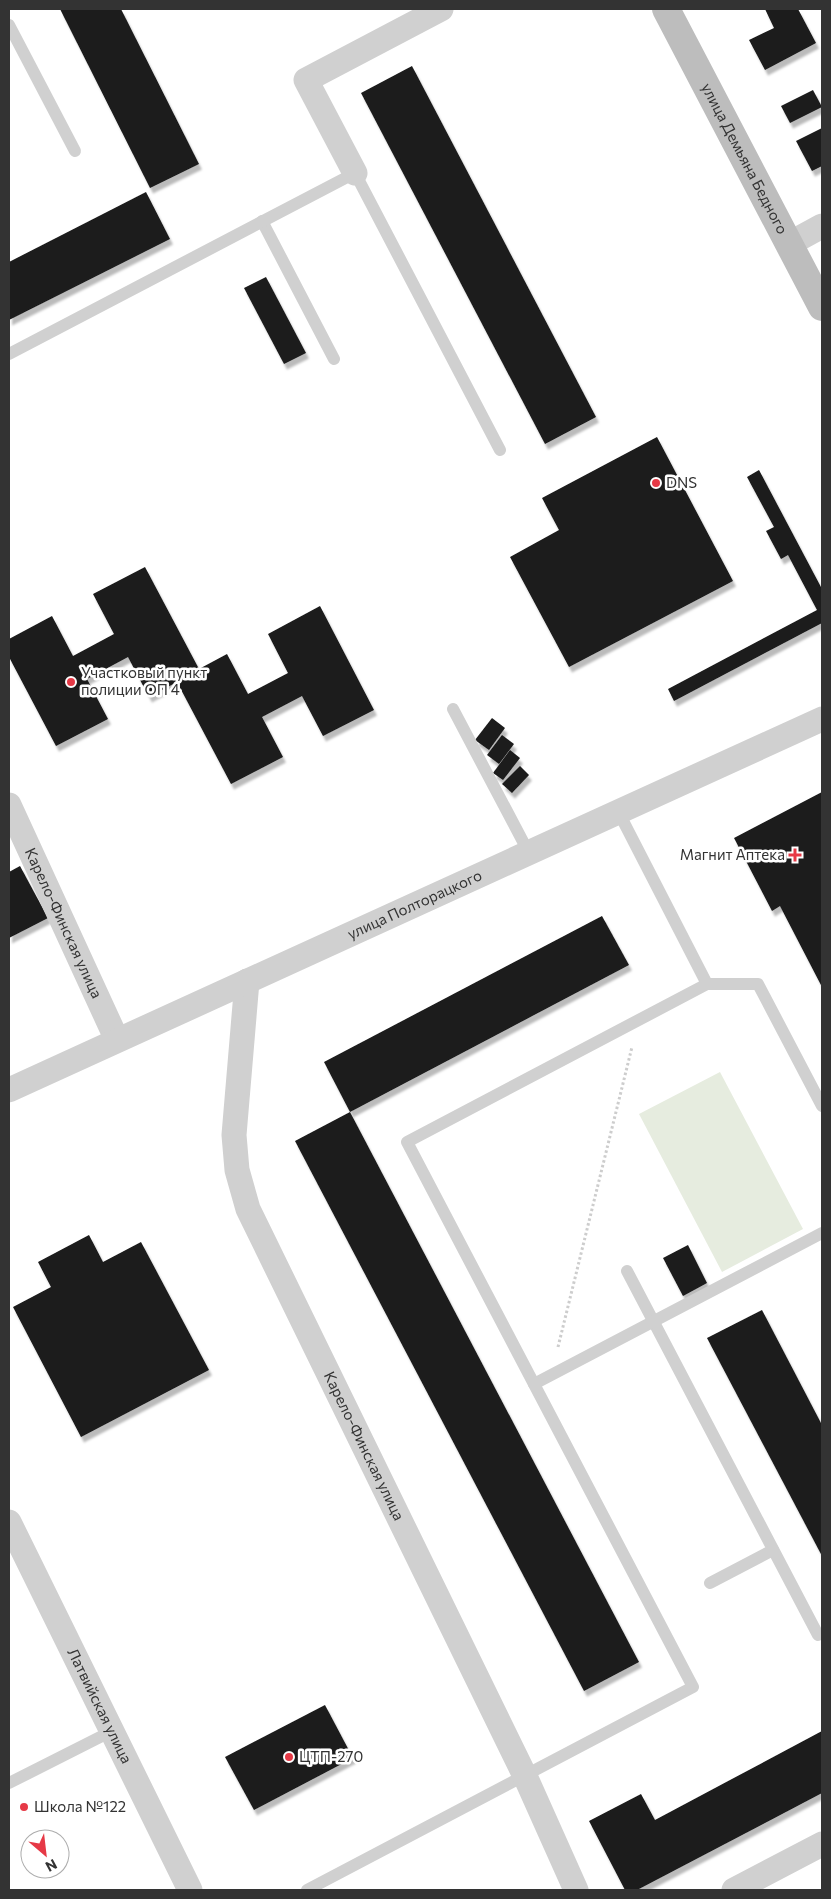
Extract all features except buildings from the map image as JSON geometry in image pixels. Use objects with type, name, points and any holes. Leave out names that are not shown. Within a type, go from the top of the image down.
[{"type":"main road","name":"улица Демьяна Бедного","points":[[666,9],[822,307]]},
{"type":"street","points":[[354,174],[306,80],[441,9]]},
{"type":"street","points":[[789,244],[822,226]]},
{"type":"street","name":"улица Полторацкого","points":[[9,1090],[822,719]]},
{"type":"street","name":"Карело-Финская улица","points":[[11,818],[117,1040]]},
{"type":"street","name":"Карело-Финская улица","points":[[247,981],[234,1135],[237,1170],[248,1209],[525,1776],[576,1890]]},
{"type":"street","name":"Латвийская улица","points":[[9,1522],[190,1890]]},
{"type":"street","points":[[734,1890],[822,1844]]},
{"type":"lane","points":[[9,25],[75,151]]},
{"type":"lane","points":[[9,354],[354,174],[500,450]]},
{"type":"lane","points":[[262,221],[334,358]]},
{"type":"lane","points":[[453,709],[529,853]]},
{"type":"lane","points":[[618,812],[708,984]]},
{"type":"lane","points":[[307,1890],[693,1687],[407,1142],[708,984],[758,984],[822,1106]]},
{"type":"lane","points":[[534,1384],[822,1233]]},
{"type":"lane","points":[[627,1271],[818,1635]]},
{"type":"lane","points":[[710,1583],[773,1550]]},
{"type":"lane","points":[[9,1783],[112,1731]]},
{"type":"path","points":[[550,1376],[639,1020]]},
{"type":"shaded area","points":[[720,1072],[803,1229],[722,1272],[639,1114]]},
{"type":"place","name":"DNS","points":[[656,483]]},
{"type":"place","name":"Участковый пункт полиции ОП 4","points":[[71,682]]},
{"type":"place","name":"Магнит Аптека","points":[[795,855]]},
{"type":"place","name":"ЦТП-270","points":[[289,1757]]},
{"type":"place","name":"Школа №122","points":[[24,1807]]}]
